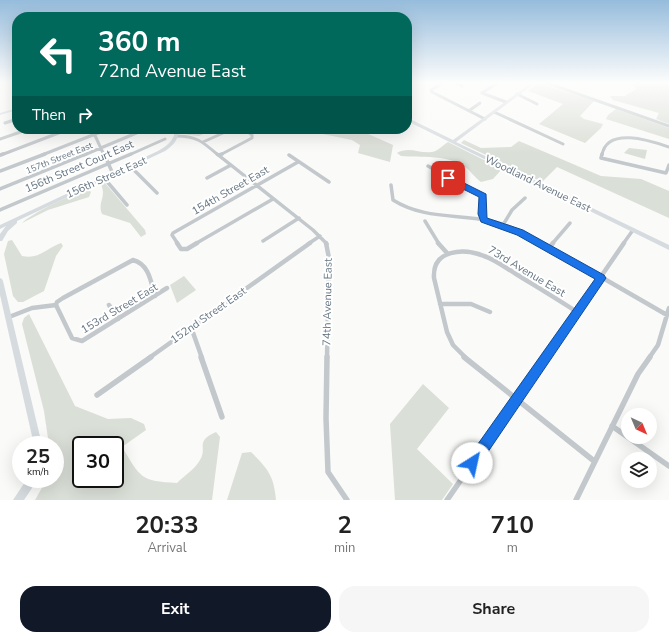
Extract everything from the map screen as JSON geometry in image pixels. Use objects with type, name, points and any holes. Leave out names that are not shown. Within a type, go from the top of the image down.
[{"type":"street","points":[[462,106],[485,119]]},
{"type":"street","points":[[470,110],[475,106]]},
{"type":"street","points":[[453,142],[501,106]]},
{"type":"street","points":[[613,106],[669,126]]},
{"type":"street","points":[[0,114],[12,110]]},
{"type":"street","points":[[494,112],[563,144]]},
{"type":"street","points":[[5,124],[12,121]]},
{"type":"street","name":"Woodland Avenue East","points":[[412,122],[669,248]]},
{"type":"street","points":[[0,139],[14,134]]},
{"type":"street","points":[[0,154],[55,134]]},
{"type":"street","points":[[0,171],[94,134],[106,164],[113,174]]},
{"type":"street","name":"157th Street East","points":[[0,189],[134,134]]},
{"type":"street","points":[[203,142],[221,134]]},
{"type":"street","points":[[219,155],[252,138],[251,134]]},
{"type":"street","name":"74th Avenue East","points":[[176,136],[193,137],[203,142],[273,199],[299,218],[320,236],[328,249],[326,418],[328,472],[333,482],[347,500]]},
{"type":"street","name":"156th Street East","points":[[31,211],[164,150],[176,136]]},
{"type":"street","points":[[669,148],[645,140],[620,138],[610,141],[603,147],[601,158],[666,173],[669,166]]},
{"type":"street","name":"156th Street Court East","points":[[0,210],[165,139]]},
{"type":"street","points":[[289,155],[329,182]]},
{"type":"street","name":"154th Street East","points":[[273,199],[185,249],[181,249],[172,233],[298,162]]},
{"type":"street","points":[[207,178],[231,165]]},
{"type":"street","points":[[130,166],[157,193]]},
{"type":"street","points":[[428,166],[483,196],[484,219]]},
{"type":"street","points":[[104,178],[127,205]]},
{"type":"street","points":[[391,185],[393,200],[404,206],[428,213],[484,219],[503,225],[549,248],[667,315]]},
{"type":"street","points":[[503,225],[512,210],[525,198]]},
{"type":"street","points":[[0,226],[31,211]]},
{"type":"street","points":[[0,239],[11,225],[31,211]]},
{"type":"street","points":[[263,242],[299,218]]},
{"type":"street","points":[[425,221],[446,255],[437,263],[434,270],[440,304],[448,335],[456,348],[474,365],[516,397],[594,461]]},
{"type":"street","points":[[549,248],[570,223]]},
{"type":"street","points":[[447,500],[516,397],[601,278],[633,230]]},
{"type":"street","name":"152nd Street East","points":[[97,395],[320,236]]},
{"type":"street","name":"73rd Avenue East","points":[[446,255],[467,251],[485,255],[577,312]]},
{"type":"street","points":[[9,317],[32,308],[56,305],[57,302],[63,298],[125,262],[136,260],[144,267],[155,296]]},
{"type":"street","points":[[0,281],[37,436]]},
{"type":"street","name":"153rd Street East","points":[[56,305],[72,338],[86,340],[167,288]]},
{"type":"street","points":[[440,304],[471,304],[490,312]]},
{"type":"street","points":[[109,305],[118,319]]},
{"type":"street","points":[[576,500],[638,374],[658,345],[669,308]]},
{"type":"street","points":[[191,327],[222,417]]},
{"type":"street","points":[[612,426],[669,466]]},
{"type":"street","points":[[18,500],[27,488]]},
{"type":"shaded area","points":[[560,106],[589,106],[580,116],[584,119],[603,124],[601,128],[585,143],[539,124]]},
{"type":"shaded area","points":[[635,106],[669,106],[669,124],[656,119],[659,113]]},
{"type":"shaded area","points":[[616,109],[669,128],[669,139],[606,119],[608,115]]},
{"type":"shaded area","points":[[182,134],[203,134],[199,136]]},
{"type":"shaded area","points":[[323,134],[368,134],[393,145],[390,162],[358,153],[360,145],[352,140]]},
{"type":"shaded area","points":[[464,140],[481,148],[511,147],[519,141],[601,176],[641,179],[669,191],[669,218],[557,167],[542,182],[461,143]]},
{"type":"shaded area","points":[[448,142],[502,169],[493,179],[481,182],[465,167],[450,160],[434,157],[401,156],[397,153],[406,150],[432,152]]},
{"type":"shaded area","points":[[629,148],[647,150],[645,159],[624,153]]},
{"type":"shaded area","points":[[105,183],[145,230],[146,234],[141,237],[130,223],[102,214],[101,206],[103,189],[101,184]]},
{"type":"shaded area","points":[[89,190],[91,192],[89,197],[48,210],[22,223],[54,204]]},
{"type":"shaded area","points":[[12,240],[22,256],[28,257],[38,255],[61,243],[63,246],[56,256],[44,291],[23,302],[18,302],[13,296],[4,254],[8,241]]},
{"type":"shaded area","points":[[184,276],[196,290],[177,303],[170,285]]},
{"type":"shaded area","points":[[29,314],[75,406],[108,419],[131,418],[144,424],[146,430],[124,446],[124,436],[72,436],[72,488],[124,488],[124,450],[133,465],[143,476],[155,481],[177,483],[198,463],[203,452],[203,442],[216,432],[220,437],[212,500],[35,500],[42,488],[64,488],[64,436],[48,436],[44,411],[22,324],[24,318]]},
{"type":"shaded area","points":[[423,384],[449,408],[417,449],[453,484],[442,500],[395,500],[390,424]]},
{"type":"shaded area","points":[[251,452],[269,473],[274,485],[276,500],[227,500],[242,453]]},
{"type":"route","points":[[448,178],[483,196],[484,201],[482,217],[484,220],[503,225],[520,232],[601,278],[472,463]]}]
